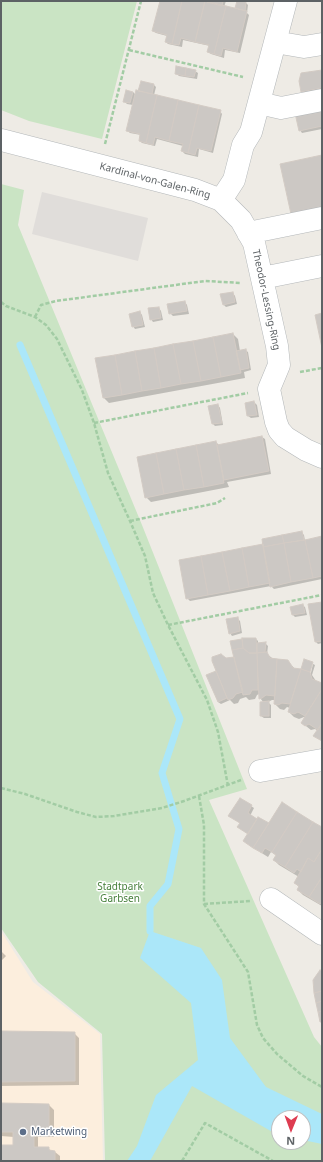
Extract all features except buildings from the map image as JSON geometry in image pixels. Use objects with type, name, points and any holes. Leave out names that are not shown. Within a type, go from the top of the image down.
[{"type":"street","name":"Kardinal-von-Galen-Ring","points":[[1,140],[195,190],[221,200],[234,180],[243,146],[251,132],[286,1]]},
{"type":"street","points":[[275,42],[304,46],[322,44]]},
{"type":"street","points":[[259,103],[281,108],[322,100]]},
{"type":"street","name":"Theodor-Lessing-Ring","points":[[221,200],[241,220],[254,243],[277,346],[279,365],[269,389]]},
{"type":"street","points":[[248,233],[322,218]]},
{"type":"street","points":[[262,278],[322,266]]},
{"type":"street","points":[[269,389],[279,430],[285,437],[306,450],[322,457]]},
{"type":"street","points":[[260,771],[322,760]]},
{"type":"street","points":[[271,899],[322,934]]},
{"type":"path","points":[[104,149],[141,1]]},
{"type":"path","points":[[129,50],[265,82]]},
{"type":"path","points":[[240,276],[240,283]]},
{"type":"path","points":[[35,317],[41,305],[56,301],[205,281],[240,283],[262,278]]},
{"type":"path","points":[[1,302],[6,306],[35,317],[46,325],[57,339],[82,390],[94,423],[108,473],[145,556],[153,594],[207,700],[218,732],[228,786]]},
{"type":"path","points":[[94,423],[269,389]]},
{"type":"path","points":[[130,521],[217,503],[225,498]]},
{"type":"path","points":[[168,625],[322,595]]},
{"type":"path","points":[[1,788],[25,794],[77,812],[96,816],[114,816],[162,808],[228,786],[260,771]]},
{"type":"path","points":[[199,796],[204,825],[204,904],[248,972],[257,1024],[263,1038],[277,1054],[303,1076],[322,1087]]},
{"type":"path","points":[[204,904],[271,899]]},
{"type":"path","points":[[182,1161],[205,1122],[273,1161]]},
{"type":"shaded area","points":[[42,192],[148,218],[138,261],[32,234]]},
{"type":"shaded area","points":[[1,931],[33,982],[100,1034],[103,1161],[1,1161]]},
{"type":"green space","points":[[1,1],[137,1],[102,139],[29,121],[1,110]]},
{"type":"green space","name":"Stadtpark Garbsen","points":[[1,184],[24,190],[18,225],[142,525],[247,789],[209,800],[314,1037],[322,1047],[322,1161],[105,1161],[102,1034],[38,982],[1,928]]},
{"type":"water","points":[[150,931],[201,948],[222,980],[230,1038],[266,1087],[322,1114],[322,1144],[311,1142],[311,1110],[271,1110],[271,1131],[192,1086],[150,1161],[127,1161],[137,1146],[156,1095],[198,1060],[191,1003],[140,958]]},
{"type":"waterway","points":[[20,345],[180,719],[162,773],[179,829],[168,884],[150,906],[150,931]]},
{"type":"place","name":"Marketwing","points":[[23,1132]]}]
